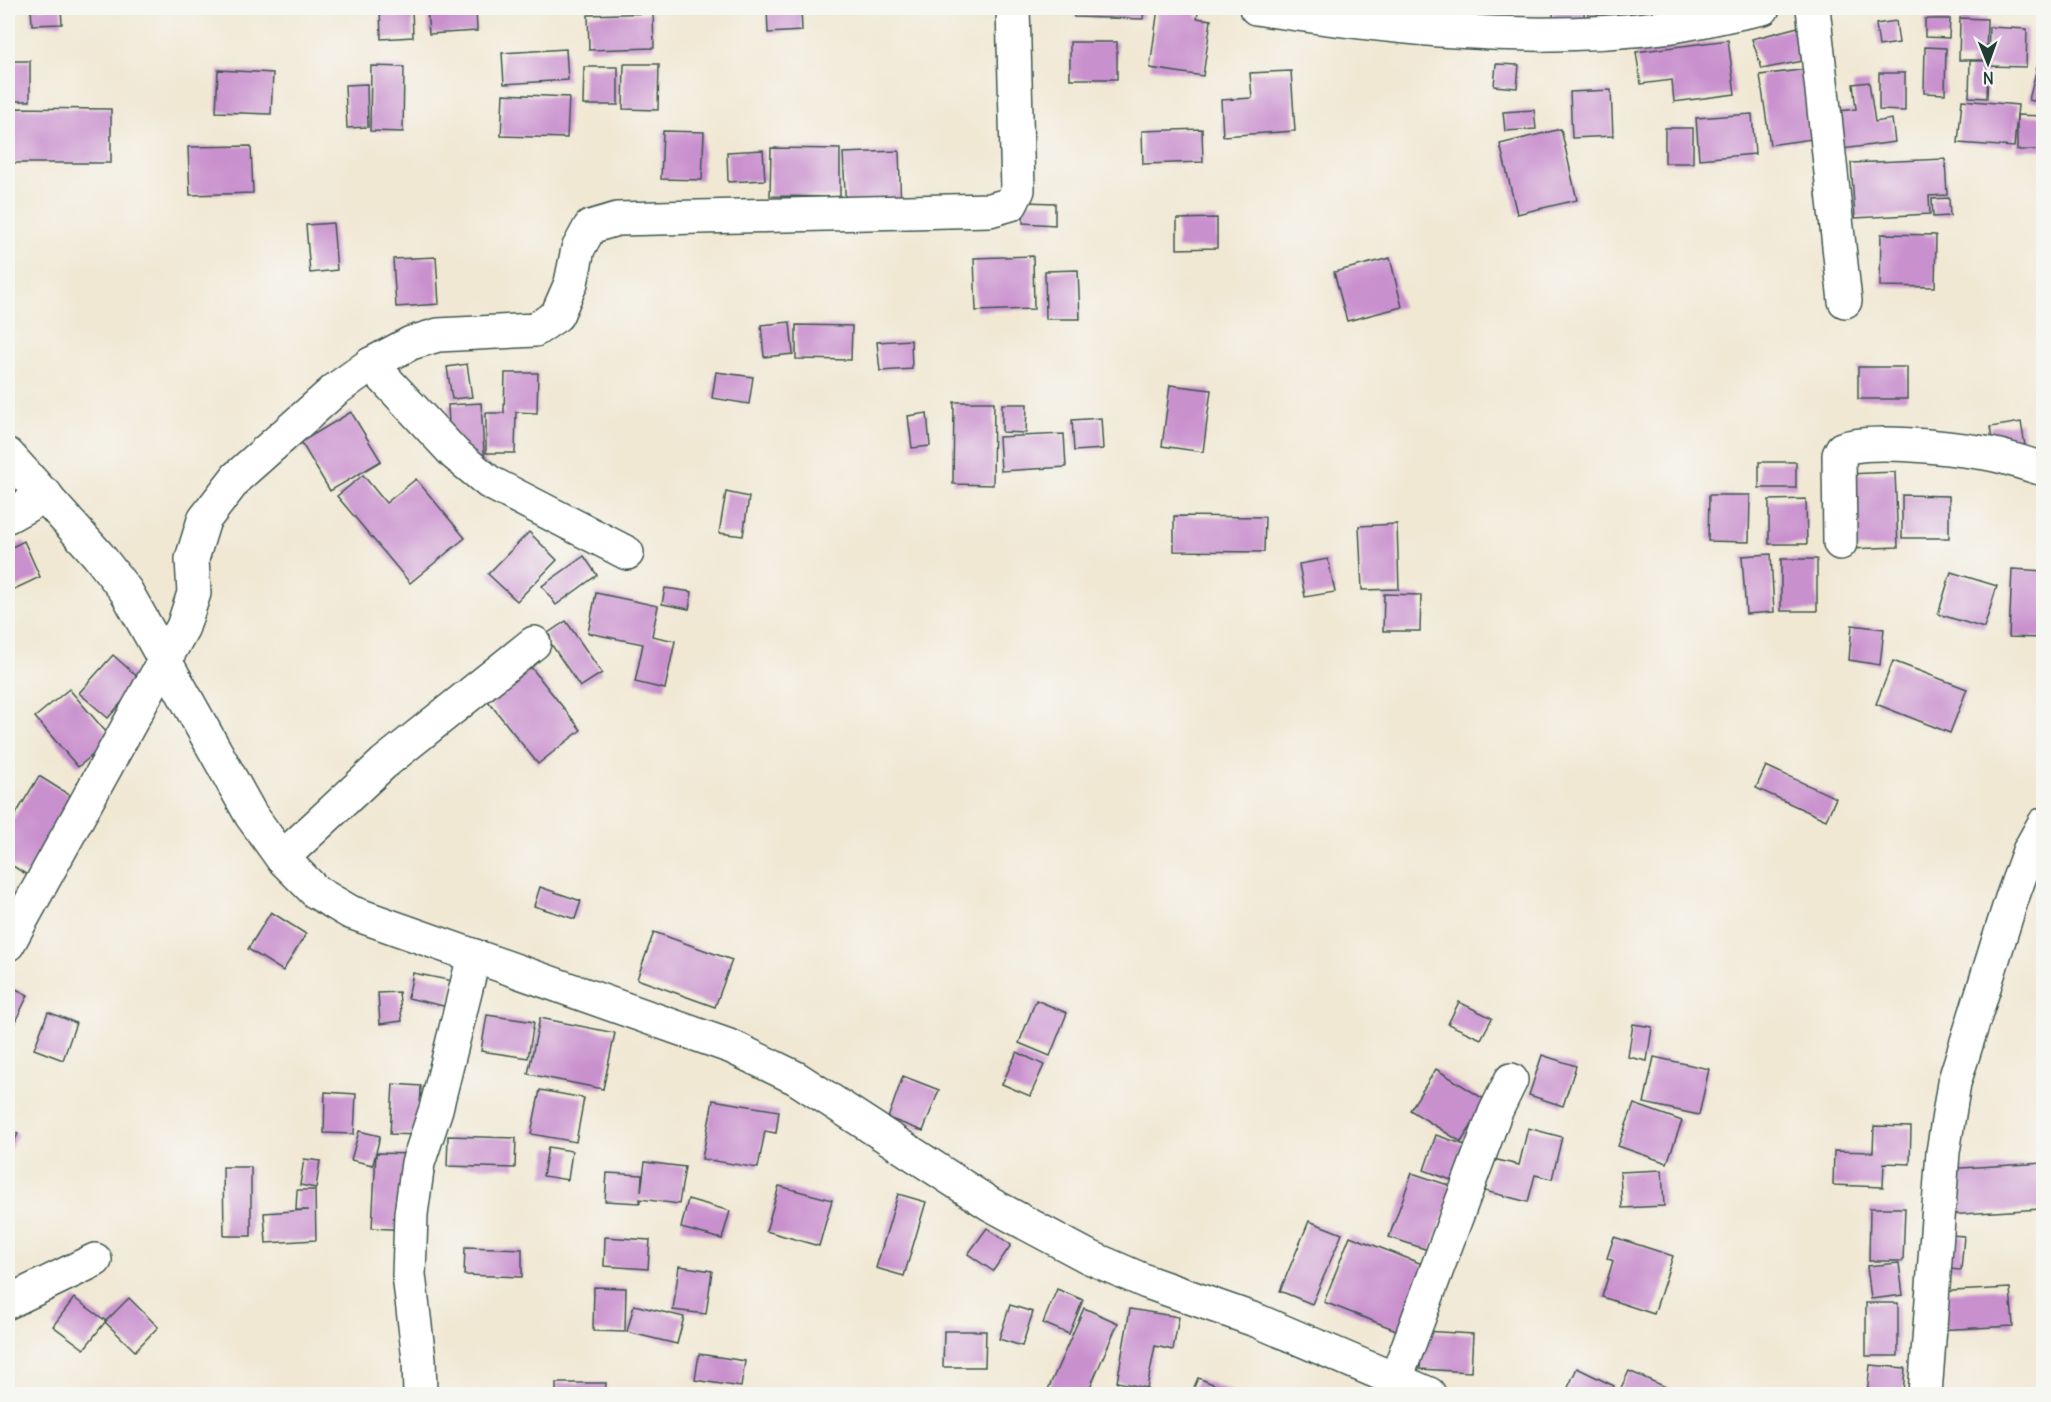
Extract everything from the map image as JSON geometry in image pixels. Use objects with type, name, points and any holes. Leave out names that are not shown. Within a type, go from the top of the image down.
[{"type":"street","points":[[8,944],[183,627],[194,593],[192,559],[204,520],[237,477],[335,390],[371,364],[411,343],[438,335],[535,330],[557,315],[571,283],[578,249],[590,227],[617,219],[990,210],[1011,204],[1018,190],[1013,8]]},
{"type":"street","points":[[1256,8],[1429,31],[1492,20],[1548,35],[1665,27],[1763,8]]},
{"type":"street","points":[[1813,8],[1845,301]]},
{"type":"street","points":[[371,364],[455,454],[489,482],[627,552]]},
{"type":"street","points":[[1840,543],[1839,455],[1842,449],[1852,446],[1904,446],[1986,453],[2043,469]]},
{"type":"street","points":[[8,455],[126,591],[251,815],[282,858],[316,892],[350,912],[732,1047],[796,1078],[990,1204],[1086,1256],[1147,1282],[1258,1321],[1413,1389],[1495,1113],[1511,1080]]},
{"type":"street","points":[[8,516],[45,495]]},
{"type":"street","points":[[282,858],[384,763],[534,643]]},
{"type":"street","points":[[1925,1395],[1943,1152],[1954,1083],[2012,898],[2029,851],[2043,824]]},
{"type":"street","points":[[420,1395],[419,1359],[409,1275],[411,1214],[418,1163],[436,1109],[474,956]]},
{"type":"street","points":[[8,1302],[95,1260]]},
{"type":"building","points":[[31,8],[61,8],[62,24],[32,25]]},
{"type":"building","points":[[380,8],[412,8],[413,37],[381,39]]},
{"type":"building","points":[[427,8],[476,8],[477,31],[429,34]]},
{"type":"building","points":[[767,8],[801,8],[802,31],[768,33]]},
{"type":"building","points":[[1074,8],[1144,8],[1143,19],[1074,17]]},
{"type":"building","points":[[1158,8],[1199,8],[1197,18],[1211,20],[1203,76],[1150,68]]},
{"type":"building","points":[[1553,8],[1584,8],[1584,25],[1553,24]]},
{"type":"building","points":[[1587,8],[1646,8],[1647,17],[1589,21]]},
{"type":"building","points":[[653,13],[654,48],[589,50],[588,15]]},
{"type":"building","points":[[1960,18],[1987,19],[1986,60],[1959,60]]},
{"type":"building","points":[[1925,19],[1950,19],[1949,38],[1925,37]]},
{"type":"building","points":[[1896,21],[1899,43],[1879,46],[1876,24]]},
{"type":"building","points":[[1798,27],[1808,60],[1762,69],[1752,39]]},
{"type":"building","points":[[1989,27],[2027,29],[2026,67],[1988,66],[1987,98],[1969,97],[1970,61],[1988,61]]},
{"type":"building","points":[[1728,40],[1735,94],[1674,102],[1672,80],[1641,84],[1636,52]]},
{"type":"building","points":[[1070,42],[1117,42],[1117,79],[1070,79]]},
{"type":"building","points":[[1925,47],[1946,48],[1945,94],[1924,93]]},
{"type":"building","points":[[566,49],[568,80],[504,84],[502,53]]},
{"type":"building","points":[[8,61],[30,61],[30,101],[8,101]]},
{"type":"building","points":[[624,64],[659,64],[658,110],[623,109]]},
{"type":"building","points":[[1496,64],[1519,65],[1517,88],[1494,86]]},
{"type":"building","points":[[371,66],[404,67],[403,132],[370,131]]},
{"type":"building","points":[[584,67],[618,67],[618,105],[583,105]]},
{"type":"building","points":[[1824,67],[1831,112],[1856,109],[1853,84],[1869,82],[1875,122],[1892,119],[1895,142],[1842,149],[1840,135],[1770,145],[1760,75]]},
{"type":"building","points":[[2037,67],[2044,68],[2044,103],[2029,100]]},
{"type":"building","points":[[218,70],[273,73],[271,114],[216,112]]},
{"type":"building","points":[[1291,71],[1295,131],[1223,136],[1221,100],[1252,98],[1250,73]]},
{"type":"building","points":[[1879,73],[1905,73],[1905,111],[1879,110]]},
{"type":"building","points":[[367,84],[368,127],[347,128],[345,85]]},
{"type":"building","points":[[1611,90],[1613,136],[1572,138],[1570,92]]},
{"type":"building","points":[[503,94],[569,97],[567,138],[501,136]]},
{"type":"building","points":[[1962,100],[2018,105],[2014,147],[1958,143]]},
{"type":"building","points":[[8,108],[111,109],[111,163],[8,163]]},
{"type":"building","points":[[1534,110],[1536,129],[1505,131],[1503,112]]},
{"type":"building","points":[[1752,114],[1755,154],[1699,159],[1696,118]]},
{"type":"building","points":[[2017,115],[2043,116],[2043,150],[2017,150]]},
{"type":"building","points":[[1665,128],[1693,128],[1693,163],[1665,163]]},
{"type":"building","points":[[1202,129],[1203,162],[1143,164],[1142,131]]},
{"type":"building","points":[[1561,129],[1577,200],[1517,214],[1500,144]]},
{"type":"building","points":[[663,131],[704,132],[702,180],[661,179]]},
{"type":"building","points":[[251,146],[253,193],[190,195],[188,147]]},
{"type":"building","points":[[771,148],[840,149],[840,197],[770,196]]},
{"type":"building","points":[[763,150],[765,180],[728,182],[727,152]]},
{"type":"building","points":[[899,151],[901,209],[846,211],[843,153]]},
{"type":"building","points":[[1945,159],[1947,195],[1929,196],[1930,214],[1855,218],[1851,163]]},
{"type":"building","points":[[1949,198],[1950,216],[1933,217],[1932,199]]},
{"type":"building","points":[[1024,202],[1055,203],[1055,225],[1023,223]]},
{"type":"building","points":[[1217,218],[1217,248],[1177,249],[1177,219]]},
{"type":"building","points":[[333,223],[337,270],[310,273],[306,225]]},
{"type":"building","points":[[1881,234],[1936,235],[1935,287],[1880,286]]},
{"type":"building","points":[[1033,256],[1034,309],[976,311],[974,258]]},
{"type":"building","points":[[436,257],[439,304],[396,307],[393,259]]},
{"type":"building","points":[[1390,258],[1402,307],[1347,321],[1334,272]]},
{"type":"building","points":[[1078,270],[1080,319],[1046,319],[1045,271]]},
{"type":"building","points":[[790,322],[793,354],[764,357],[761,325]]},
{"type":"building","points":[[796,325],[852,326],[851,360],[796,359]]},
{"type":"building","points":[[911,340],[912,369],[880,371],[877,342]]},
{"type":"building","points":[[467,364],[472,397],[452,399],[447,367]]},
{"type":"building","points":[[1858,367],[1907,367],[1907,399],[1858,399]]},
{"type":"building","points":[[716,372],[753,377],[749,404],[712,398]]},
{"type":"building","points":[[505,373],[538,373],[537,413],[516,412],[515,453],[486,453],[486,413],[504,413]]},
{"type":"building","points":[[1170,385],[1211,390],[1203,452],[1162,446]]},
{"type":"building","points":[[954,402],[994,402],[993,485],[953,484]]},
{"type":"building","points":[[481,403],[485,468],[451,470],[448,405]]},
{"type":"building","points":[[1002,404],[1027,404],[1026,433],[1002,432]]},
{"type":"building","points":[[351,412],[381,461],[330,491],[301,442]]},
{"type":"building","points":[[927,413],[930,446],[912,448],[908,416]]},
{"type":"building","points":[[1101,418],[1103,449],[1074,451],[1072,420]]},
{"type":"building","points":[[2021,422],[2025,446],[1994,451],[1990,427]]},
{"type":"building","points":[[1064,434],[1066,467],[1001,471],[999,437]]},
{"type":"building","points":[[1759,462],[1796,462],[1796,488],[1759,488]]},
{"type":"building","points":[[1895,472],[1898,547],[1850,549],[1847,474]]},
{"type":"building","points":[[363,475],[386,503],[416,479],[465,538],[410,583],[337,496]]},
{"type":"building","points":[[726,492],[749,497],[743,536],[719,533]]},
{"type":"building","points":[[1709,495],[1750,495],[1749,542],[1708,541]]},
{"type":"building","points":[[1902,495],[1949,496],[1949,538],[1902,538]]},
{"type":"building","points":[[1806,499],[1807,544],[1769,544],[1769,500]]},
{"type":"building","points":[[1174,516],[1265,517],[1264,552],[1174,551]]},
{"type":"building","points":[[1397,524],[1399,589],[1362,590],[1359,526]]},
{"type":"building","points":[[529,532],[557,560],[517,601],[488,574]]},
{"type":"building","points":[[24,541],[40,577],[8,592],[8,549]]},
{"type":"building","points":[[1771,554],[1774,612],[1746,614],[1742,556]]},
{"type":"building","points":[[584,556],[597,575],[556,605],[542,586]]},
{"type":"building","points":[[1328,559],[1335,592],[1305,597],[1299,564]]},
{"type":"building","points":[[1781,559],[1817,559],[1817,611],[1781,611]]},
{"type":"building","points":[[2012,569],[2044,571],[2044,638],[2009,637]]},
{"type":"building","points":[[1951,572],[1997,586],[1984,628],[1938,614]]},
{"type":"building","points":[[665,588],[692,592],[689,609],[662,604]]},
{"type":"building","points":[[596,593],[658,606],[652,636],[675,641],[665,689],[635,682],[643,644],[588,633]]},
{"type":"building","points":[[1384,594],[1421,595],[1420,631],[1383,631]]},
{"type":"building","points":[[566,621],[602,673],[580,687],[545,635]]},
{"type":"building","points":[[1852,625],[1884,629],[1880,665],[1849,660]]},
{"type":"building","points":[[113,655],[141,680],[108,718],[79,693]]},
{"type":"building","points":[[523,657],[581,730],[538,764],[480,691]]},
{"type":"building","points":[[1893,661],[1967,689],[1950,733],[1876,704]]},
{"type":"building","points":[[69,689],[112,739],[78,767],[35,717]]},
{"type":"building","points":[[1766,766],[1836,798],[1826,820],[1756,788]]},
{"type":"building","points":[[39,776],[79,801],[32,878],[8,863],[8,827]]},
{"type":"building","points":[[8,884],[19,904],[8,911]]},
{"type":"building","points":[[540,887],[581,901],[575,919],[534,906]]},
{"type":"building","points":[[271,912],[306,934],[283,971],[248,949]]},
{"type":"building","points":[[654,932],[732,960],[715,1007],[637,979]]},
{"type":"building","points":[[413,973],[453,981],[448,1007],[408,998]]},
{"type":"building","points":[[8,985],[28,995],[15,1022],[8,1018]]},
{"type":"building","points":[[399,992],[402,1021],[380,1024],[378,993]]},
{"type":"building","points":[[1036,1000],[1067,1013],[1050,1056],[1019,1043]]},
{"type":"building","points":[[1459,1002],[1492,1018],[1481,1039],[1448,1024]]},
{"type":"building","points":[[48,1012],[76,1023],[63,1060],[34,1049]]},
{"type":"building","points":[[487,1015],[534,1022],[528,1058],[481,1051]]},
{"type":"building","points":[[540,1018],[615,1033],[603,1089],[528,1074]]},
{"type":"building","points":[[1633,1024],[1652,1027],[1647,1061],[1628,1057]]},
{"type":"building","points":[[1017,1052],[1044,1065],[1030,1096],[1002,1084]]},
{"type":"building","points":[[1542,1055],[1576,1066],[1563,1106],[1529,1095]]},
{"type":"building","points":[[1654,1057],[1709,1069],[1699,1115],[1644,1103]]},
{"type":"building","points":[[1436,1069],[1487,1101],[1461,1142],[1410,1110]]},
{"type":"building","points":[[903,1076],[939,1090],[923,1131],[888,1118]]},
{"type":"building","points":[[393,1084],[421,1086],[419,1135],[390,1134]]},
{"type":"building","points":[[540,1090],[584,1098],[576,1142],[531,1134]]},
{"type":"building","points":[[325,1092],[356,1094],[354,1134],[324,1133]]},
{"type":"building","points":[[713,1100],[779,1111],[776,1133],[765,1131],[758,1168],[702,1159]]},
{"type":"building","points":[[1634,1104],[1682,1121],[1667,1163],[1618,1146]]},
{"type":"building","points":[[1874,1126],[1911,1127],[1910,1164],[1884,1163],[1883,1187],[1833,1185],[1834,1151],[1873,1152]]},
{"type":"building","points":[[8,1128],[18,1134],[8,1153]]},
{"type":"building","points":[[1528,1128],[1562,1137],[1552,1179],[1535,1175],[1528,1202],[1485,1191],[1493,1159],[1519,1165]]},
{"type":"building","points":[[359,1131],[380,1136],[373,1165],[351,1160]]},
{"type":"building","points":[[1436,1135],[1471,1147],[1459,1183],[1424,1170]]},
{"type":"building","points":[[448,1136],[516,1138],[515,1168],[447,1166]]},
{"type":"building","points":[[548,1147],[572,1151],[568,1180],[543,1176]]},
{"type":"building","points":[[376,1153],[411,1154],[408,1230],[372,1228]]},
{"type":"building","points":[[304,1159],[320,1161],[316,1188],[300,1185]]},
{"type":"building","points":[[645,1162],[685,1167],[679,1204],[640,1199],[640,1203],[605,1201],[607,1173],[642,1175],[641,1192]]},
{"type":"building","points":[[2044,1163],[2042,1209],[1947,1215],[1944,1169]]},
{"type":"building","points":[[223,1167],[251,1167],[251,1236],[224,1236]]},
{"type":"building","points":[[1662,1170],[1664,1206],[1622,1208],[1620,1172]]},
{"type":"building","points":[[1412,1173],[1454,1187],[1431,1251],[1389,1237]]},
{"type":"building","points":[[779,1186],[832,1200],[819,1246],[766,1231]]},
{"type":"building","points":[[297,1190],[315,1190],[316,1240],[266,1243],[264,1213],[309,1210],[296,1210]]},
{"type":"building","points":[[898,1194],[926,1202],[904,1276],[876,1268]]},
{"type":"building","points":[[688,1199],[730,1211],[722,1239],[681,1228]]},
{"type":"building","points":[[1870,1208],[1905,1208],[1903,1261],[1869,1261]]},
{"type":"building","points":[[1309,1221],[1342,1234],[1312,1304],[1280,1291]]},
{"type":"building","points":[[987,1228],[1011,1245],[993,1271],[968,1254]]},
{"type":"building","points":[[1938,1234],[1964,1236],[1961,1270],[1935,1268]]},
{"type":"building","points":[[1350,1236],[1435,1269],[1409,1335],[1324,1302]]},
{"type":"building","points":[[605,1237],[650,1240],[648,1269],[604,1266]]},
{"type":"building","points":[[1614,1237],[1673,1256],[1654,1314],[1602,1297],[1613,1261],[1607,1258]]},
{"type":"building","points":[[465,1247],[522,1249],[522,1277],[464,1275]]},
{"type":"building","points":[[1899,1263],[1903,1295],[1871,1299],[1867,1266]]},
{"type":"building","points":[[679,1266],[712,1271],[706,1314],[673,1310]]},
{"type":"building","points":[[594,1287],[626,1288],[625,1332],[593,1331]]},
{"type":"building","points":[[2010,1288],[2013,1326],[1936,1330],[1934,1292]]},
{"type":"building","points":[[1057,1289],[1083,1300],[1069,1334],[1043,1323]]},
{"type":"building","points":[[74,1298],[106,1321],[84,1349],[53,1326]]},
{"type":"building","points":[[129,1298],[158,1327],[135,1351],[105,1322]]},
{"type":"building","points":[[1866,1303],[1898,1303],[1898,1356],[1866,1356]]},
{"type":"building","points":[[634,1305],[684,1317],[677,1344],[627,1332]]},
{"type":"building","points":[[1010,1305],[1033,1312],[1022,1346],[999,1339]]},
{"type":"building","points":[[1084,1308],[1118,1323],[1087,1394],[1046,1394]]},
{"type":"building","points":[[1130,1309],[1179,1317],[1173,1350],[1155,1346],[1147,1388],[1117,1382]]},
{"type":"building","points":[[944,1331],[986,1331],[985,1367],[943,1367]]},
{"type":"building","points":[[1423,1331],[1473,1334],[1471,1372],[1420,1369]]},
{"type":"building","points":[[699,1354],[745,1361],[741,1387],[695,1380]]},
{"type":"building","points":[[1870,1365],[1905,1368],[1903,1394],[1867,1394]]},
{"type":"building","points":[[1577,1368],[1614,1386],[1611,1394],[1565,1394]]},
{"type":"building","points":[[1629,1371],[1675,1391],[1673,1394],[1618,1394]]},
{"type":"building","points":[[1198,1378],[1233,1392],[1232,1394],[1191,1394]]},
{"type":"building","points":[[556,1383],[606,1383],[605,1394],[556,1394]]}]
